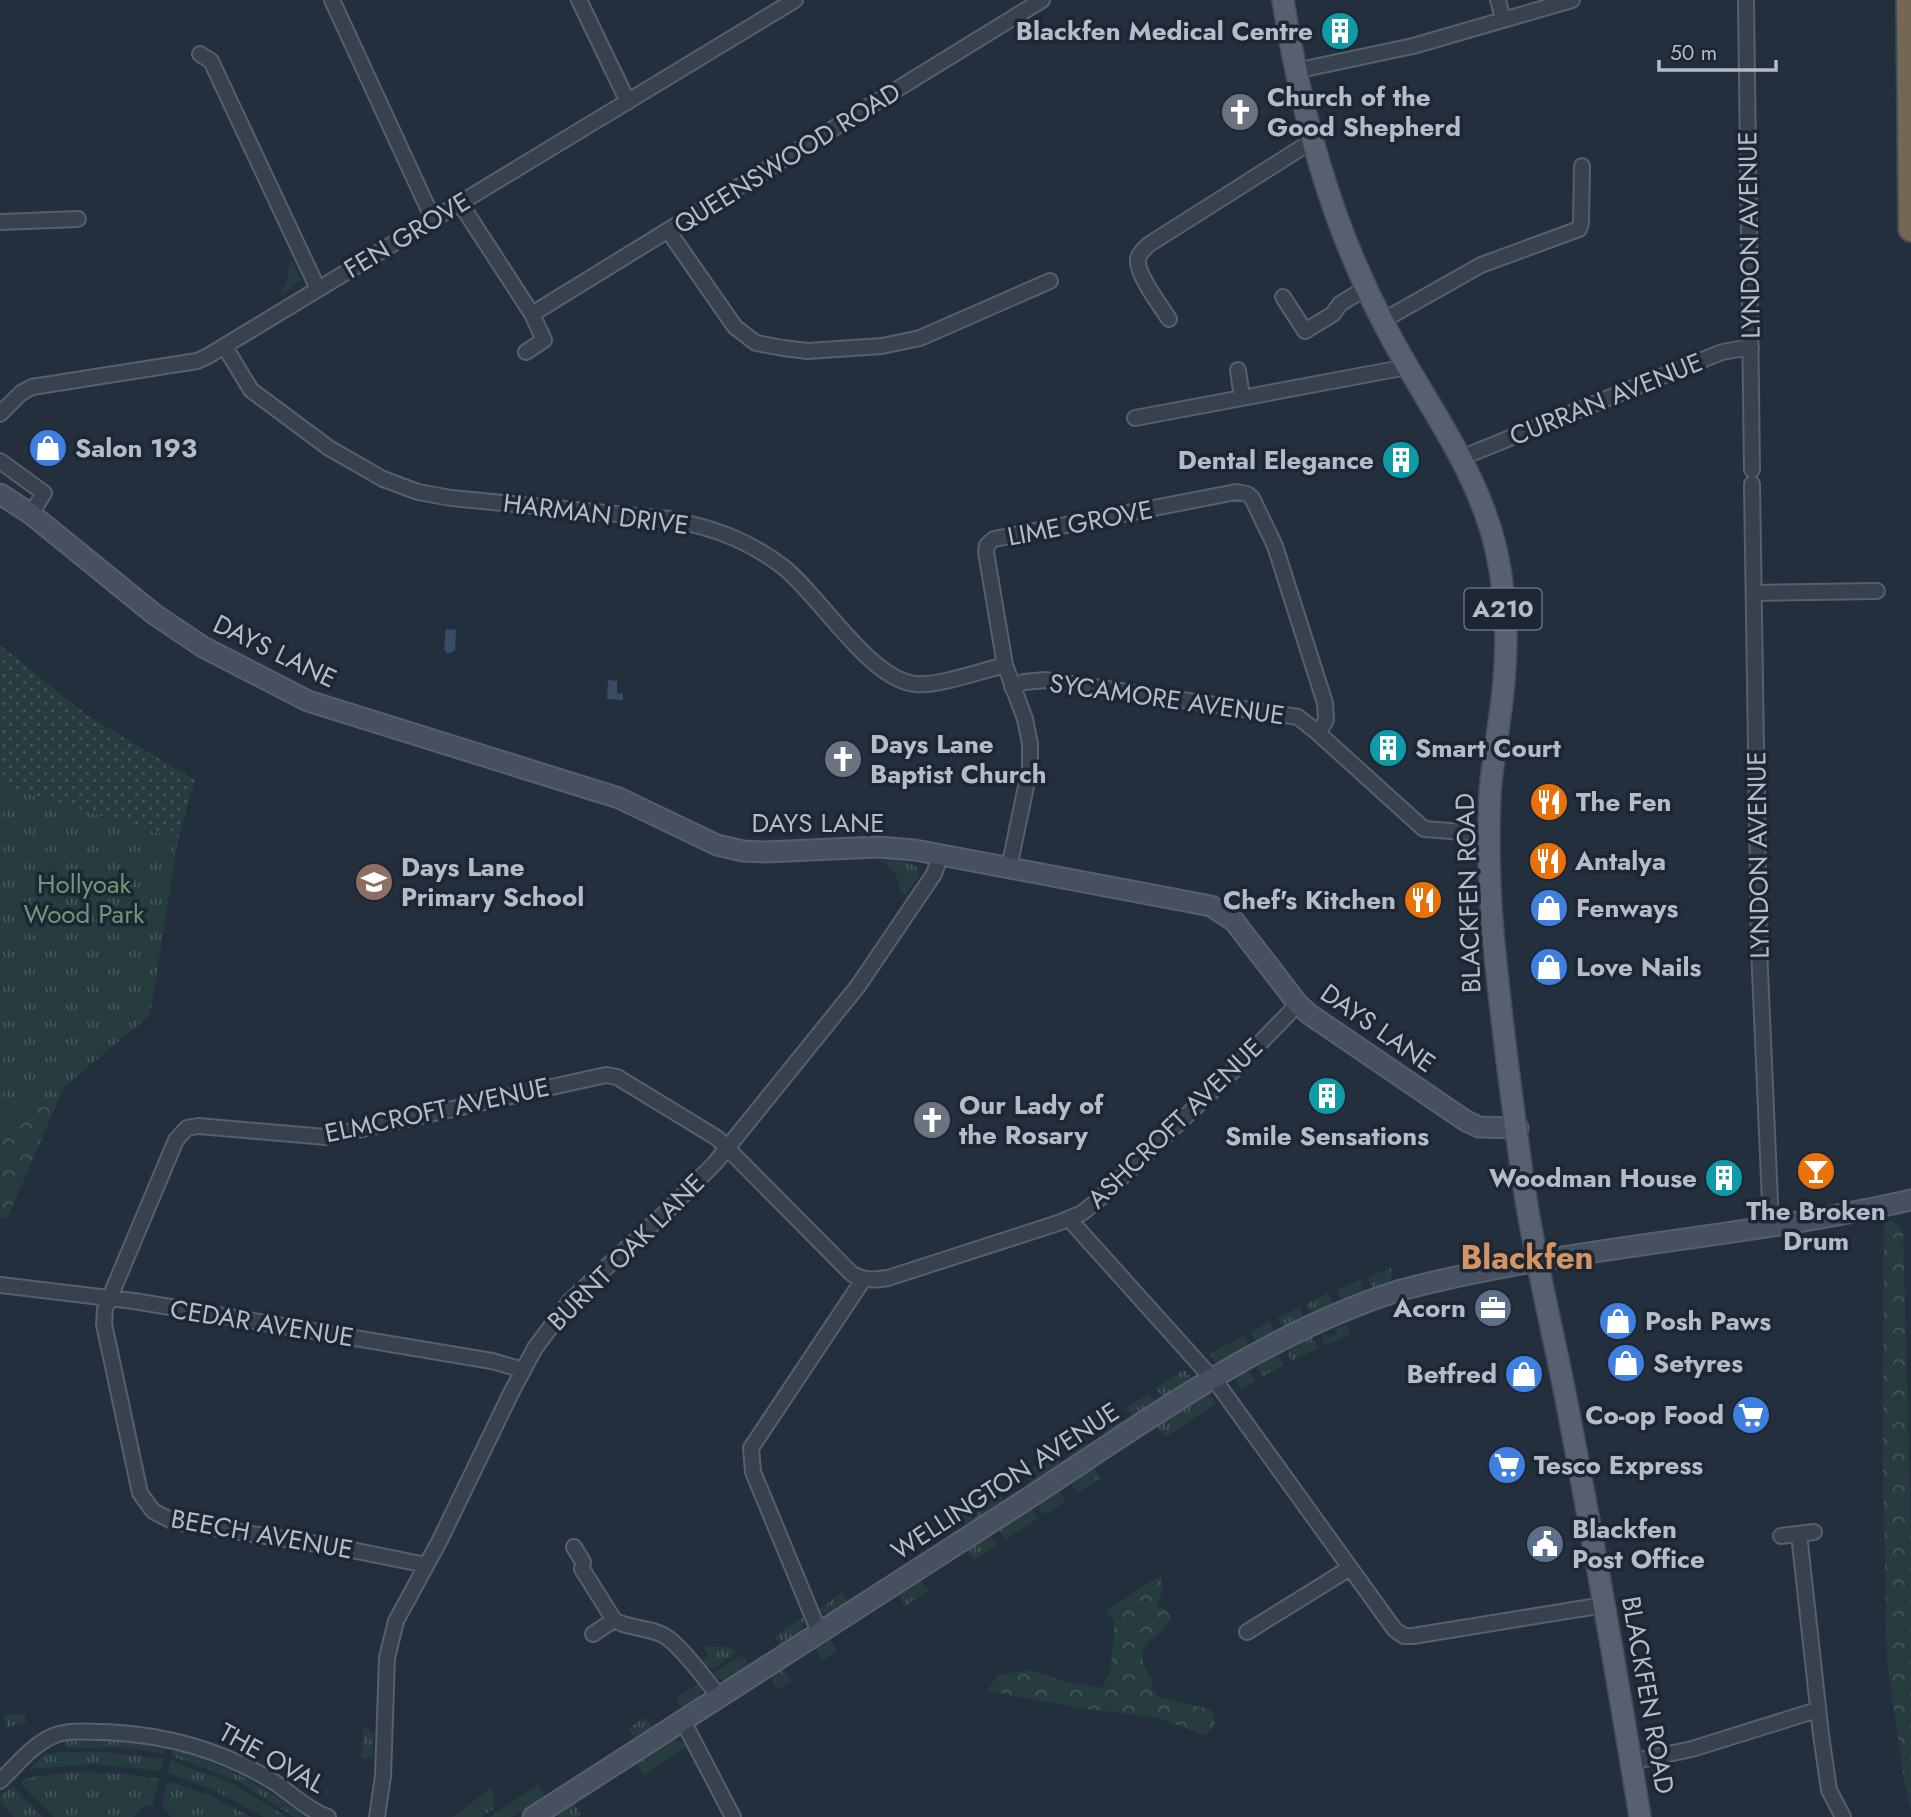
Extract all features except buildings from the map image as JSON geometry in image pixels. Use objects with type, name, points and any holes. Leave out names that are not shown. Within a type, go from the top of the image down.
[{"type":"highway","points":[[1909,0],[1911,229]]},
{"type":"main road","name":"BLACKFEN ROAD","points":[[1283,0],[1295,71],[1334,214],[1382,321],[1463,457],[1483,503],[1496,549],[1502,598],[1505,675],[1493,764],[1490,834],[1493,929],[1525,1189],[1604,1605],[1640,1817]]},
{"type":"street","points":[[332,0],[433,219]]},
{"type":"street","points":[[579,0],[628,102]]},
{"type":"street","name":"QUEENSWOOD ROAD","points":[[532,314],[1042,0]]},
{"type":"street","points":[[1498,0],[1503,19]]},
{"type":"street","points":[[1295,71],[1413,46],[1572,0]]},
{"type":"street","name":"LYNDON AVENUE","points":[[1746,0],[1759,947],[1771,1226]]},
{"type":"street","name":"FEN GROVE","points":[[0,414],[32,387],[197,361],[628,102],[788,2]]},
{"type":"street","points":[[200,54],[211,61],[318,289]]},
{"type":"street","points":[[1169,318],[1140,271],[1140,253],[1312,141]]},
{"type":"street","points":[[1382,321],[1481,264],[1579,229],[1582,166]]},
{"type":"street","points":[[460,203],[532,314],[544,340],[526,352]]},
{"type":"street","points":[[0,222],[78,219]]},
{"type":"street","points":[[668,232],[735,327],[756,343],[783,348],[808,351],[874,346],[920,338],[1050,281]]},
{"type":"street","points":[[1283,297],[1305,331],[1333,314],[1340,304],[1366,288]]},
{"type":"street","name":"HARMAN DRIVE","points":[[225,346],[251,390],[329,448],[383,479],[433,496],[670,519],[705,527],[750,544],[784,567],[857,645],[879,666],[902,681],[917,684],[932,682],[1005,666]]},
{"type":"street","name":"CURRAN AVENUE","points":[[1463,457],[1722,352],[1751,347]]},
{"type":"street","points":[[1135,418],[1407,367]]},
{"type":"street","points":[[1238,370],[1242,398]]},
{"type":"street","points":[[0,461],[44,493],[31,514]]},
{"type":"street","name":"LIME GROVE","points":[[1009,868],[1031,767],[1030,744],[1025,719],[1005,666],[986,552],[990,542],[1242,492],[1254,501],[1278,554],[1325,704],[1326,720],[1318,733]]},
{"type":"street","name":"DAYS LANE","points":[[0,494],[31,514],[154,614],[203,647],[308,701],[619,798],[717,845],[743,851],[878,847],[941,854],[1211,906],[1234,921],[1298,1004],[1335,1032],[1465,1121],[1479,1127],[1518,1128]]},
{"type":"street","points":[[1754,593],[1877,591]]},
{"type":"street","name":"SYCAMORE AVENUE","points":[[1012,687],[1024,682],[1045,680],[1290,715],[1304,721],[1424,829],[1490,834]]},
{"type":"street","name":"BURNT OAK LANE","points":[[377,1817],[383,1776],[385,1683],[390,1642],[404,1605],[523,1370],[561,1311],[701,1178],[727,1148],[858,986],[934,874],[941,854]]},
{"type":"street","name":"ASHCROFT AVENUE","points":[[863,1280],[888,1278],[1069,1219],[1097,1201],[1226,1078],[1298,1004]]},
{"type":"street","name":"ELMCROFT AVENUE","points":[[110,1298],[176,1140],[181,1132],[193,1126],[326,1137],[606,1075],[617,1077],[711,1133],[727,1148]]},
{"type":"street","points":[[727,1148],[852,1274],[863,1280],[751,1448],[753,1472],[820,1634]]},
{"type":"street","name":"WELLINGTON AVENUE","points":[[533,1817],[1212,1380],[1312,1326],[1380,1297],[1425,1284],[1539,1259],[1811,1221],[1911,1200]]},
{"type":"street","points":[[1069,1219],[1219,1386],[1395,1630],[1404,1636],[1413,1636],[1604,1605]]},
{"type":"street","name":"CEDAR AVENUE","points":[[0,1285],[110,1298],[480,1359],[523,1370]]},
{"type":"street","name":"BEECH AVENUE","points":[[110,1298],[103,1324],[137,1483],[140,1493],[153,1511],[174,1522],[340,1548],[426,1565]]},
{"type":"street","points":[[1782,1536],[1807,1533],[1817,1710],[1829,1790],[1843,1817]]},
{"type":"street","points":[[574,1547],[583,1562],[582,1569],[614,1620],[666,1637],[720,1698]]},
{"type":"street","points":[[1247,1632],[1350,1568]]},
{"type":"street","points":[[593,1634],[614,1620]]},
{"type":"street","points":[[1631,1762],[1692,1749],[1817,1710]]},
{"type":"street","points":[[683,1721],[733,1817]]},
{"type":"street","name":"THE OVAL","points":[[0,1781],[38,1744],[55,1735],[79,1731],[145,1734],[172,1739],[218,1755],[274,1782],[318,1814],[328,1817]]},
{"type":"green space","points":[[290,262],[293,262],[301,280],[279,297],[287,281]]},
{"type":"green space","points":[[0,645],[88,716],[195,780],[178,839],[0,785]]},
{"type":"green space","name":"Hollyoak Wood Park","points":[[0,785],[178,839],[150,1015],[64,1087],[7,1218],[0,1217]]},
{"type":"green space","points":[[878,860],[908,862],[918,868],[919,876],[906,894],[901,894],[892,870]]},
{"type":"green space","points":[[61,1094],[7,1218],[0,1217],[0,1122],[6,1114]]},
{"type":"green space","points":[[1893,1221],[1903,1231],[1911,1536],[1911,1812],[1887,1661],[1883,1468],[1884,1222]]},
{"type":"green space","points":[[1391,1268],[1392,1280],[1372,1288],[1367,1277]]},
{"type":"green space","points":[[1360,1280],[1364,1292],[1343,1301],[1336,1290]]},
{"type":"green space","points":[[1328,1293],[1334,1305],[1312,1315],[1306,1304]]},
{"type":"green space","points":[[1300,1307],[1304,1320],[1284,1329],[1277,1318]]},
{"type":"green space","points":[[1270,1321],[1275,1334],[1258,1343],[1250,1333]]},
{"type":"green space","points":[[1346,1325],[1351,1334],[1325,1345],[1321,1336],[1326,1334],[1328,1338],[1337,1335],[1335,1329]]},
{"type":"green space","points":[[1245,1335],[1249,1348],[1218,1364],[1209,1354]]},
{"type":"green space","points":[[1311,1336],[1319,1348],[1291,1361],[1287,1349]]},
{"type":"green space","points":[[1277,1354],[1284,1365],[1262,1377],[1256,1365]]},
{"type":"green space","points":[[1248,1370],[1256,1381],[1241,1389],[1236,1383],[1236,1377]]},
{"type":"green space","points":[[1186,1371],[1191,1378],[1163,1397],[1155,1388]]},
{"type":"green space","points":[[1149,1393],[1156,1402],[1133,1417],[1127,1408]]},
{"type":"green space","points":[[1209,1393],[1216,1404],[1165,1437],[1157,1426]]},
{"type":"green space","points":[[1118,1413],[1124,1425],[1107,1436],[1098,1427]]},
{"type":"green space","points":[[1084,1435],[1089,1447],[1072,1459],[1063,1449]]},
{"type":"green space","points":[[1057,1453],[1064,1464],[1033,1485],[1024,1474]]},
{"type":"green space","points":[[1093,1467],[1101,1478],[1077,1493],[1070,1482]]},
{"type":"green space","points":[[1058,1490],[1066,1501],[1044,1515],[1037,1504]]},
{"type":"green space","points":[[997,1492],[1004,1503],[967,1527],[959,1517]]},
{"type":"green space","points":[[1031,1508],[1039,1518],[1005,1540],[999,1529]]},
{"type":"green space","points":[[989,1535],[998,1545],[974,1560],[966,1549]]},
{"type":"green space","points":[[1161,1575],[1162,1592],[1157,1605],[1166,1610],[1171,1619],[1146,1645],[1142,1659],[1153,1681],[1151,1689],[1159,1697],[1212,1710],[1215,1723],[1206,1736],[1155,1717],[1086,1709],[987,1691],[998,1675],[1030,1670],[1063,1681],[1102,1688],[1110,1673],[1114,1638],[1114,1621],[1106,1611]]},
{"type":"green space","points":[[920,1580],[929,1590],[904,1607],[899,1594]]},
{"type":"green space","points":[[842,1593],[849,1604],[831,1614],[818,1610]]},
{"type":"green space","points":[[803,1617],[802,1632],[782,1647],[774,1636]]},
{"type":"green space","points":[[830,1639],[837,1651],[822,1661],[815,1648]]},
{"type":"green space","points":[[703,1646],[727,1647],[739,1651],[714,1668],[707,1668],[701,1663],[708,1655]]},
{"type":"green space","points":[[742,1655],[751,1668],[727,1680],[711,1675]]},
{"type":"green space","points":[[782,1670],[791,1681],[777,1690],[771,1677]]},
{"type":"green space","points":[[700,1683],[700,1696],[684,1709],[676,1698]]},
{"type":"green space","points":[[25,1714],[26,1723],[7,1727],[4,1715]]},
{"type":"green space","points":[[646,1717],[653,1729],[636,1740],[628,1728]]},
{"type":"green space","points":[[364,1727],[374,1734],[373,1758],[361,1758]]},
{"type":"green space","points":[[65,1740],[111,1740],[166,1747],[164,1754],[120,1747],[65,1748]]},
{"type":"green space","points":[[673,1740],[689,1745],[644,1775],[635,1762]]},
{"type":"green space","points":[[174,1749],[242,1776],[303,1815],[294,1817],[238,1781],[172,1756]]},
{"type":"green space","points":[[106,1752],[163,1759],[160,1771],[96,1764],[30,1769],[45,1754]]},
{"type":"green space","points":[[171,1761],[234,1784],[287,1817],[264,1817],[212,1789],[168,1773]]},
{"type":"green space","points":[[77,1772],[159,1779],[153,1804],[142,1807],[134,1817],[54,1817],[21,1783],[37,1776]]},
{"type":"green space","points":[[167,1781],[211,1796],[251,1817],[172,1817],[162,1806]]},
{"type":"green space","points":[[13,1784],[18,1793],[43,1817],[15,1817],[3,1805],[0,1797]]},
{"type":"green space","points":[[538,1785],[547,1798],[511,1817],[490,1817]]},
{"type":"green space","points":[[492,1788],[495,1808],[481,1817],[452,1817]]},
{"type":"green space","points":[[574,1803],[581,1815],[559,1817],[557,1814]]},
{"type":"water","points":[[446,629],[456,630],[455,650],[451,653],[444,649]]},
{"type":"water","points":[[608,680],[617,681],[617,693],[623,694],[623,700],[607,699]]},
{"type":"place","name":"Blackfen Medical Centre","points":[[1340,31]]},
{"type":"place","name":"Church of the Good Shepherd","points":[[1240,112]]},
{"type":"place","name":"Salon 193","points":[[48,448]]},
{"type":"place","name":"Dental Elegance","points":[[1401,460]]},
{"type":"place","name":"Smart Court","points":[[1388,748]]},
{"type":"place","name":"Days Lane Baptist Church","points":[[843,759]]},
{"type":"place","name":"The Fen","points":[[1549,802]]},
{"type":"place","name":"Antalya","points":[[1548,861]]},
{"type":"place","name":"Days Lane Primary School","points":[[374,882]]},
{"type":"place","name":"Chef's Kitchen","points":[[1423,900]]},
{"type":"place","name":"Fenways","points":[[1549,908]]},
{"type":"place","name":"Love Nails","points":[[1549,967]]},
{"type":"place","name":"Smile Sensations","points":[[1327,1096]]},
{"type":"place","name":"Our Lady of the Rosary","points":[[932,1120]]},
{"type":"place","name":"The Broken Drum","points":[[1816,1171]]},
{"type":"place","name":"Woodman House","points":[[1724,1178]]},
{"type":"place","name":"Acorn","points":[[1493,1308]]},
{"type":"place","name":"Posh Paws","points":[[1618,1321]]},
{"type":"place","name":"Setyres","points":[[1626,1363]]},
{"type":"place","name":"Betfred","points":[[1524,1374]]},
{"type":"place","name":"Co-op Food","points":[[1751,1415]]},
{"type":"place","name":"Tesco Express","points":[[1507,1465]]},
{"type":"place","name":"Blackfen Post Office","points":[[1545,1544]]},
{"type":"district","name":"Blackfen","points":[[1527,1257]]}]
